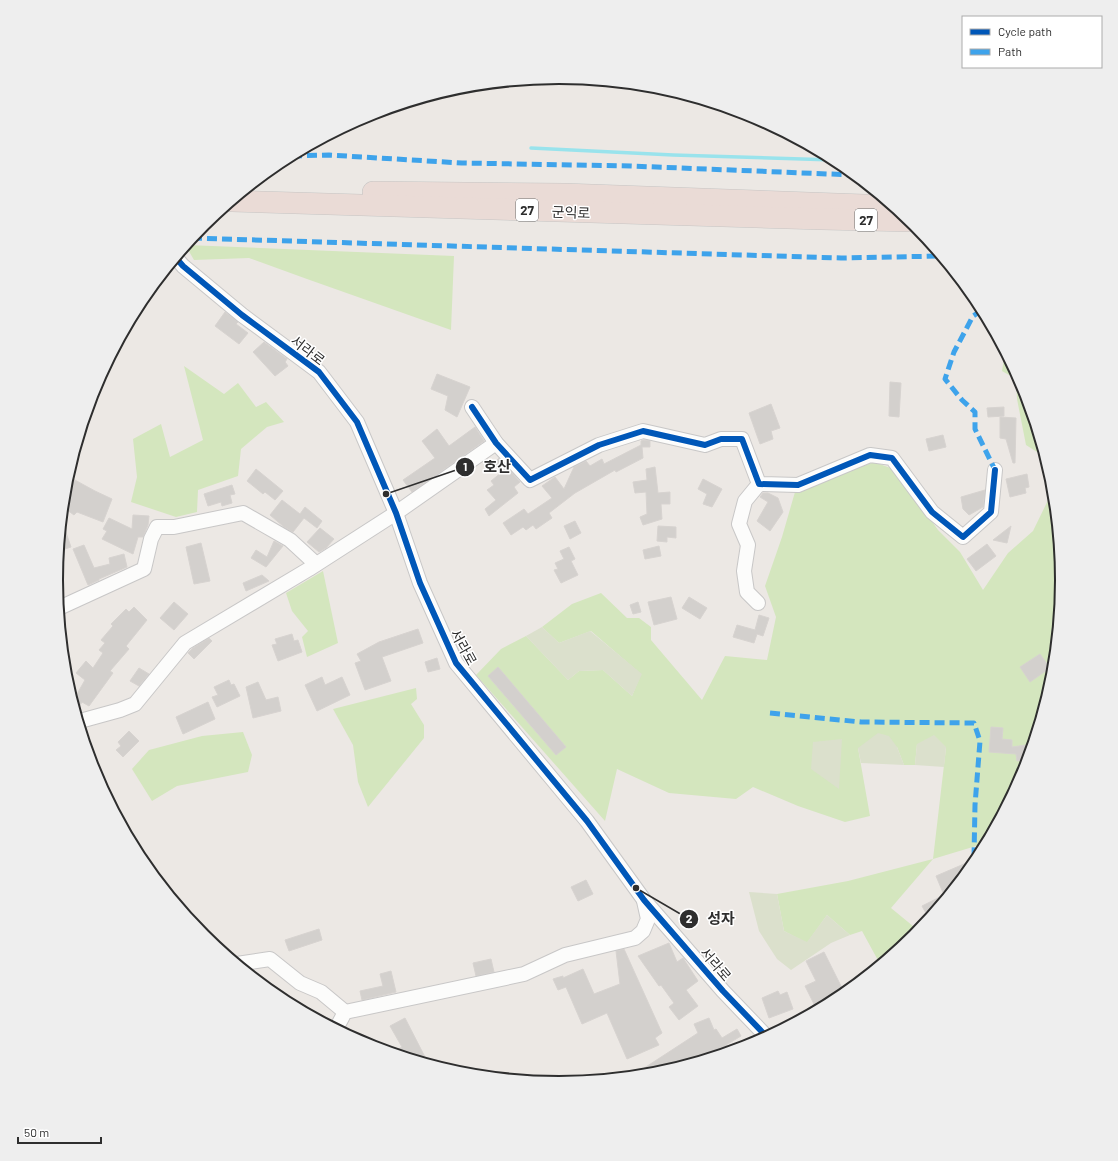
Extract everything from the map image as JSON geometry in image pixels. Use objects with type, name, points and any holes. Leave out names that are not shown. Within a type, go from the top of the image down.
[{"type":"highway","name":"군익로","points":[[253,190],[564,194],[883,206]]},
{"type":"highway","name":"군익로","points":[[239,202],[900,221]]},
{"type":"street","name":"서라로","points":[[179,262],[242,315],[319,372],[357,422],[396,513],[420,583],[456,663],[587,821],[644,900],[723,991],[763,1032]]},
{"type":"street","points":[[472,407],[496,443],[530,480],[599,445],[643,431],[705,445],[721,438],[742,439],[759,484]]},
{"type":"street","points":[[83,720],[120,710],[135,704],[185,643],[316,564],[396,513],[496,443]]},
{"type":"street","points":[[759,484],[798,485],[870,456],[892,458],[932,512],[963,537],[991,512],[994,470]]},
{"type":"street","points":[[758,603],[747,592],[744,571],[748,545],[739,524],[745,501],[759,484]]},
{"type":"street","points":[[64,606],[144,569],[151,539],[157,527],[174,527],[243,513],[290,540],[316,564]]},
{"type":"street","points":[[345,1012],[524,974],[565,955],[635,938],[643,931],[648,919],[644,900]]},
{"type":"street","points":[[244,963],[270,959],[300,983],[321,992],[345,1012]]},
{"type":"street","points":[[339,1024],[345,1012]]},
{"type":"green space","points":[[193,245],[454,256],[451,330],[249,258],[194,260],[189,250]]},
{"type":"green space","points":[[1004,360],[1010,376],[1002,371]]},
{"type":"green space","points":[[184,366],[224,394],[238,383],[256,407],[266,402],[284,422],[267,427],[241,449],[238,476],[198,490],[197,512],[176,517],[131,502],[137,477],[133,439],[161,424],[170,457],[203,440]]},
{"type":"green space","points":[[1017,390],[1029,421],[1038,453],[1026,445]]},
{"type":"green space","points":[[874,462],[896,470],[938,530],[960,552],[983,590],[1008,553],[1033,531],[1048,500],[1054,548],[1055,580],[1051,645],[1045,677],[1029,740],[1004,800],[989,829],[978,845],[933,859],[946,748],[917,744],[915,765],[904,765],[897,747],[858,748],[870,816],[845,822],[798,806],[753,787],[736,799],[669,793],[617,769],[605,821],[476,675],[501,649],[526,636],[568,680],[579,671],[603,670],[632,696],[641,674],[591,631],[559,643],[542,627],[572,604],[601,593],[627,618],[639,618],[651,627],[651,640],[702,700],[725,656],[767,660],[776,617],[765,586],[782,537],[795,492]]},
{"type":"green space","points":[[323,571],[338,643],[307,657],[302,637],[308,631],[292,611],[286,593]]},
{"type":"green space","points":[[542,627],[559,643],[590,631],[642,674],[632,696],[603,670],[579,671],[568,680],[526,636]]},
{"type":"green space","points":[[416,688],[417,699],[411,704],[424,725],[424,738],[368,807],[358,782],[353,745],[333,709]]},
{"type":"green space","points":[[243,732],[252,755],[248,772],[177,786],[152,801],[132,769],[149,750],[202,736]]},
{"type":"green space","points":[[878,733],[889,736],[897,747],[904,765],[861,763],[858,748]]},
{"type":"green space","points":[[934,735],[946,747],[944,767],[915,765],[917,744]]},
{"type":"green space","points":[[842,739],[839,789],[811,769],[813,742]]},
{"type":"green space","points":[[933,859],[891,908],[914,927],[878,960],[862,931],[850,935],[827,915],[807,943],[784,931],[777,894],[848,881]]},
{"type":"green space","points":[[749,892],[777,894],[784,931],[807,942],[827,915],[850,935],[831,943],[791,970],[777,959],[759,931]]},
{"type":"building","points":[[225,312],[238,322],[236,324],[248,333],[239,344],[215,326]]},
{"type":"building","points":[[264,342],[287,359],[285,362],[288,366],[275,376],[253,352]]},
{"type":"building","points":[[437,374],[470,387],[457,417],[445,410],[448,396],[431,389]]},
{"type":"building","points":[[890,382],[901,383],[899,417],[889,416]]},
{"type":"building","points":[[771,404],[780,428],[771,431],[773,439],[760,444],[749,413]]},
{"type":"building","points":[[1004,407],[1004,416],[988,417],[987,408]]},
{"type":"building","points":[[1000,417],[1016,418],[1015,463],[1013,463],[1006,439],[1000,438]]},
{"type":"building","points":[[475,427],[484,441],[412,492],[403,480],[435,458],[422,441],[437,429],[449,446]]},
{"type":"building","points":[[943,435],[946,447],[929,451],[926,439]]},
{"type":"building","points":[[641,441],[650,441],[650,447],[642,447],[643,458],[616,472],[615,470],[575,493],[549,513],[552,518],[536,529],[533,525],[526,530],[523,527],[511,535],[503,523],[524,509],[528,514],[552,498],[542,486],[555,477],[564,489],[574,467],[586,461],[590,466],[602,459],[604,464],[641,445]]},
{"type":"building","points":[[499,458],[520,482],[514,487],[518,493],[489,516],[485,509],[496,500],[487,490],[494,485],[491,481],[502,472],[494,463]]},
{"type":"building","points":[[655,467],[658,493],[670,492],[670,504],[661,504],[662,519],[643,525],[640,517],[647,514],[646,492],[635,493],[633,482],[647,480],[646,469]]},
{"type":"building","points":[[256,469],[283,491],[275,500],[265,492],[263,494],[247,481]]},
{"type":"building","points":[[1027,474],[1029,487],[1025,488],[1026,493],[1010,497],[1006,479]]},
{"type":"building","points":[[703,479],[722,489],[712,507],[703,504],[707,494],[698,489]]},
{"type":"building","points":[[74,480],[112,499],[103,522],[77,512],[74,515],[68,511]]},
{"type":"building","points":[[232,485],[235,494],[230,495],[232,503],[222,506],[221,502],[208,506],[204,494]]},
{"type":"building","points":[[985,490],[983,507],[969,515],[963,509],[961,497]]},
{"type":"building","points":[[763,493],[768,493],[778,498],[783,512],[770,531],[757,521],[768,502],[760,497]]},
{"type":"building","points":[[282,500],[300,514],[305,507],[322,521],[317,528],[304,518],[293,532],[284,527],[270,515]]},
{"type":"building","points":[[133,515],[149,516],[148,525],[143,537],[138,537],[133,554],[102,539],[107,531],[103,529],[109,518],[132,529]]},
{"type":"building","points":[[575,521],[581,533],[570,539],[564,526]]},
{"type":"building","points":[[658,526],[676,527],[676,538],[667,537],[667,542],[657,541]]},
{"type":"building","points":[[1011,526],[1007,543],[993,540]]},
{"type":"building","points":[[320,528],[334,539],[326,548],[319,552],[307,542]]},
{"type":"building","points":[[66,531],[71,547],[64,549]]},
{"type":"building","points":[[274,541],[283,546],[266,567],[251,558],[256,550],[267,557]]},
{"type":"building","points":[[201,543],[210,581],[194,584],[186,547]]},
{"type":"building","points":[[987,544],[996,556],[976,571],[967,559]]},
{"type":"building","points":[[84,545],[94,568],[110,564],[109,558],[124,554],[127,567],[88,585],[73,549]]},
{"type":"building","points":[[659,546],[661,556],[645,559],[643,550]]},
{"type":"building","points":[[569,547],[575,559],[571,561],[578,575],[561,583],[554,570],[558,569],[555,563],[564,559],[560,551]]},
{"type":"building","points":[[262,575],[269,581],[246,591],[243,583]]},
{"type":"building","points":[[671,597],[677,619],[654,625],[648,602]]},
{"type":"building","points":[[689,597],[707,608],[700,619],[682,608]]},
{"type":"building","points":[[174,602],[188,614],[174,630],[160,618]]},
{"type":"building","points":[[638,602],[641,612],[633,614],[630,605]]},
{"type":"building","points":[[134,607],[147,620],[126,646],[129,649],[110,671],[113,673],[89,706],[82,702],[79,706],[77,694],[85,680],[76,673],[86,661],[93,668],[103,653],[99,650],[105,643],[101,640],[113,626],[111,624],[126,609],[129,612]]},
{"type":"building","points":[[759,615],[769,618],[763,636],[757,634],[754,643],[733,637],[737,625],[755,630]]},
{"type":"building","points":[[418,629],[423,643],[382,657],[391,681],[365,690],[355,663],[361,661],[357,654],[379,642]]},
{"type":"building","points":[[292,634],[294,641],[298,640],[302,652],[278,661],[272,645],[277,644],[275,639]]},
{"type":"building","points":[[209,638],[212,641],[194,659],[188,653],[193,648]]},
{"type":"building","points":[[1040,654],[1047,664],[1046,671],[1030,682],[1020,667]]},
{"type":"building","points":[[437,658],[440,669],[428,672],[425,662]]},
{"type":"building","points":[[498,667],[566,747],[556,755],[488,676]]},
{"type":"building","points":[[139,668],[149,674],[139,686],[130,681]]},
{"type":"building","points":[[322,677],[325,685],[342,677],[350,695],[317,711],[305,685]]},
{"type":"building","points":[[229,680],[231,685],[234,684],[240,696],[217,707],[212,697],[218,695],[214,687]]},
{"type":"building","points":[[258,682],[266,700],[278,697],[281,711],[253,718],[246,687]]},
{"type":"building","points":[[208,702],[215,719],[183,734],[176,717]]},
{"type":"building","points":[[991,727],[1003,728],[1002,739],[1012,740],[1012,747],[1027,745],[1021,760],[1017,761],[1016,754],[989,752]]},
{"type":"building","points":[[129,731],[139,741],[123,757],[116,750],[121,746],[118,742]]},
{"type":"building","points":[[966,863],[943,894],[936,876]]},
{"type":"building","points":[[586,880],[593,894],[578,901],[571,887]]},
{"type":"building","points":[[941,896],[926,914],[922,906]]},
{"type":"building","points":[[319,929],[322,940],[289,951],[285,940]]},
{"type":"building","points":[[669,943],[677,962],[683,958],[698,981],[686,990],[698,1006],[679,1020],[669,1007],[674,1003],[661,985],[659,986],[638,956]]},
{"type":"building","points":[[624,949],[662,1033],[655,1038],[659,1045],[627,1059],[607,1013],[582,1024],[566,987],[558,990],[553,979],[563,976],[563,978],[583,969],[594,994],[620,984],[616,951]]},
{"type":"building","points":[[824,952],[842,988],[815,1005],[805,986],[816,981],[806,961]]},
{"type":"building","points":[[491,959],[494,972],[476,976],[473,963]]},
{"type":"building","points":[[391,971],[396,992],[362,1000],[360,991],[383,986],[380,974]]},
{"type":"building","points":[[778,991],[780,995],[787,992],[793,1009],[769,1018],[762,998]]},
{"type":"building","points":[[405,1018],[426,1058],[398,1049],[402,1047],[390,1026]]},
{"type":"building","points":[[709,1018],[714,1030],[716,1029],[722,1038],[737,1029],[741,1036],[726,1045],[727,1047],[718,1050],[687,1060],[643,1069],[698,1033],[694,1024]]},
{"type":"waterway","points":[[531,148],[673,155],[821,160]]},
{"type":"marked path","points":[[303,156],[329,155],[462,163],[631,166],[844,175]]},
{"type":"marked path","points":[[200,238],[841,258],[935,256]]},
{"type":"marked path","points":[[977,314],[973,316],[954,352],[945,379],[962,400],[975,412],[975,429],[995,470]]},
{"type":"marked path","points":[[770,713],[861,722],[974,723],[980,741],[975,805],[974,851]]},
{"type":"cycle path","points":[[179,262],[242,315],[319,372],[357,422],[396,513],[420,583],[456,663],[587,821],[644,900],[723,991],[763,1032]]},
{"type":"cycle path","points":[[472,407],[496,443],[530,480],[599,445],[643,431],[705,445],[721,439],[742,439],[759,484],[798,485],[870,455],[892,458],[932,512],[963,537],[991,512],[995,470]]},
{"type":"place","name":"호산","points":[[386,494]]},
{"type":"place","name":"성자","points":[[636,888]]}]
